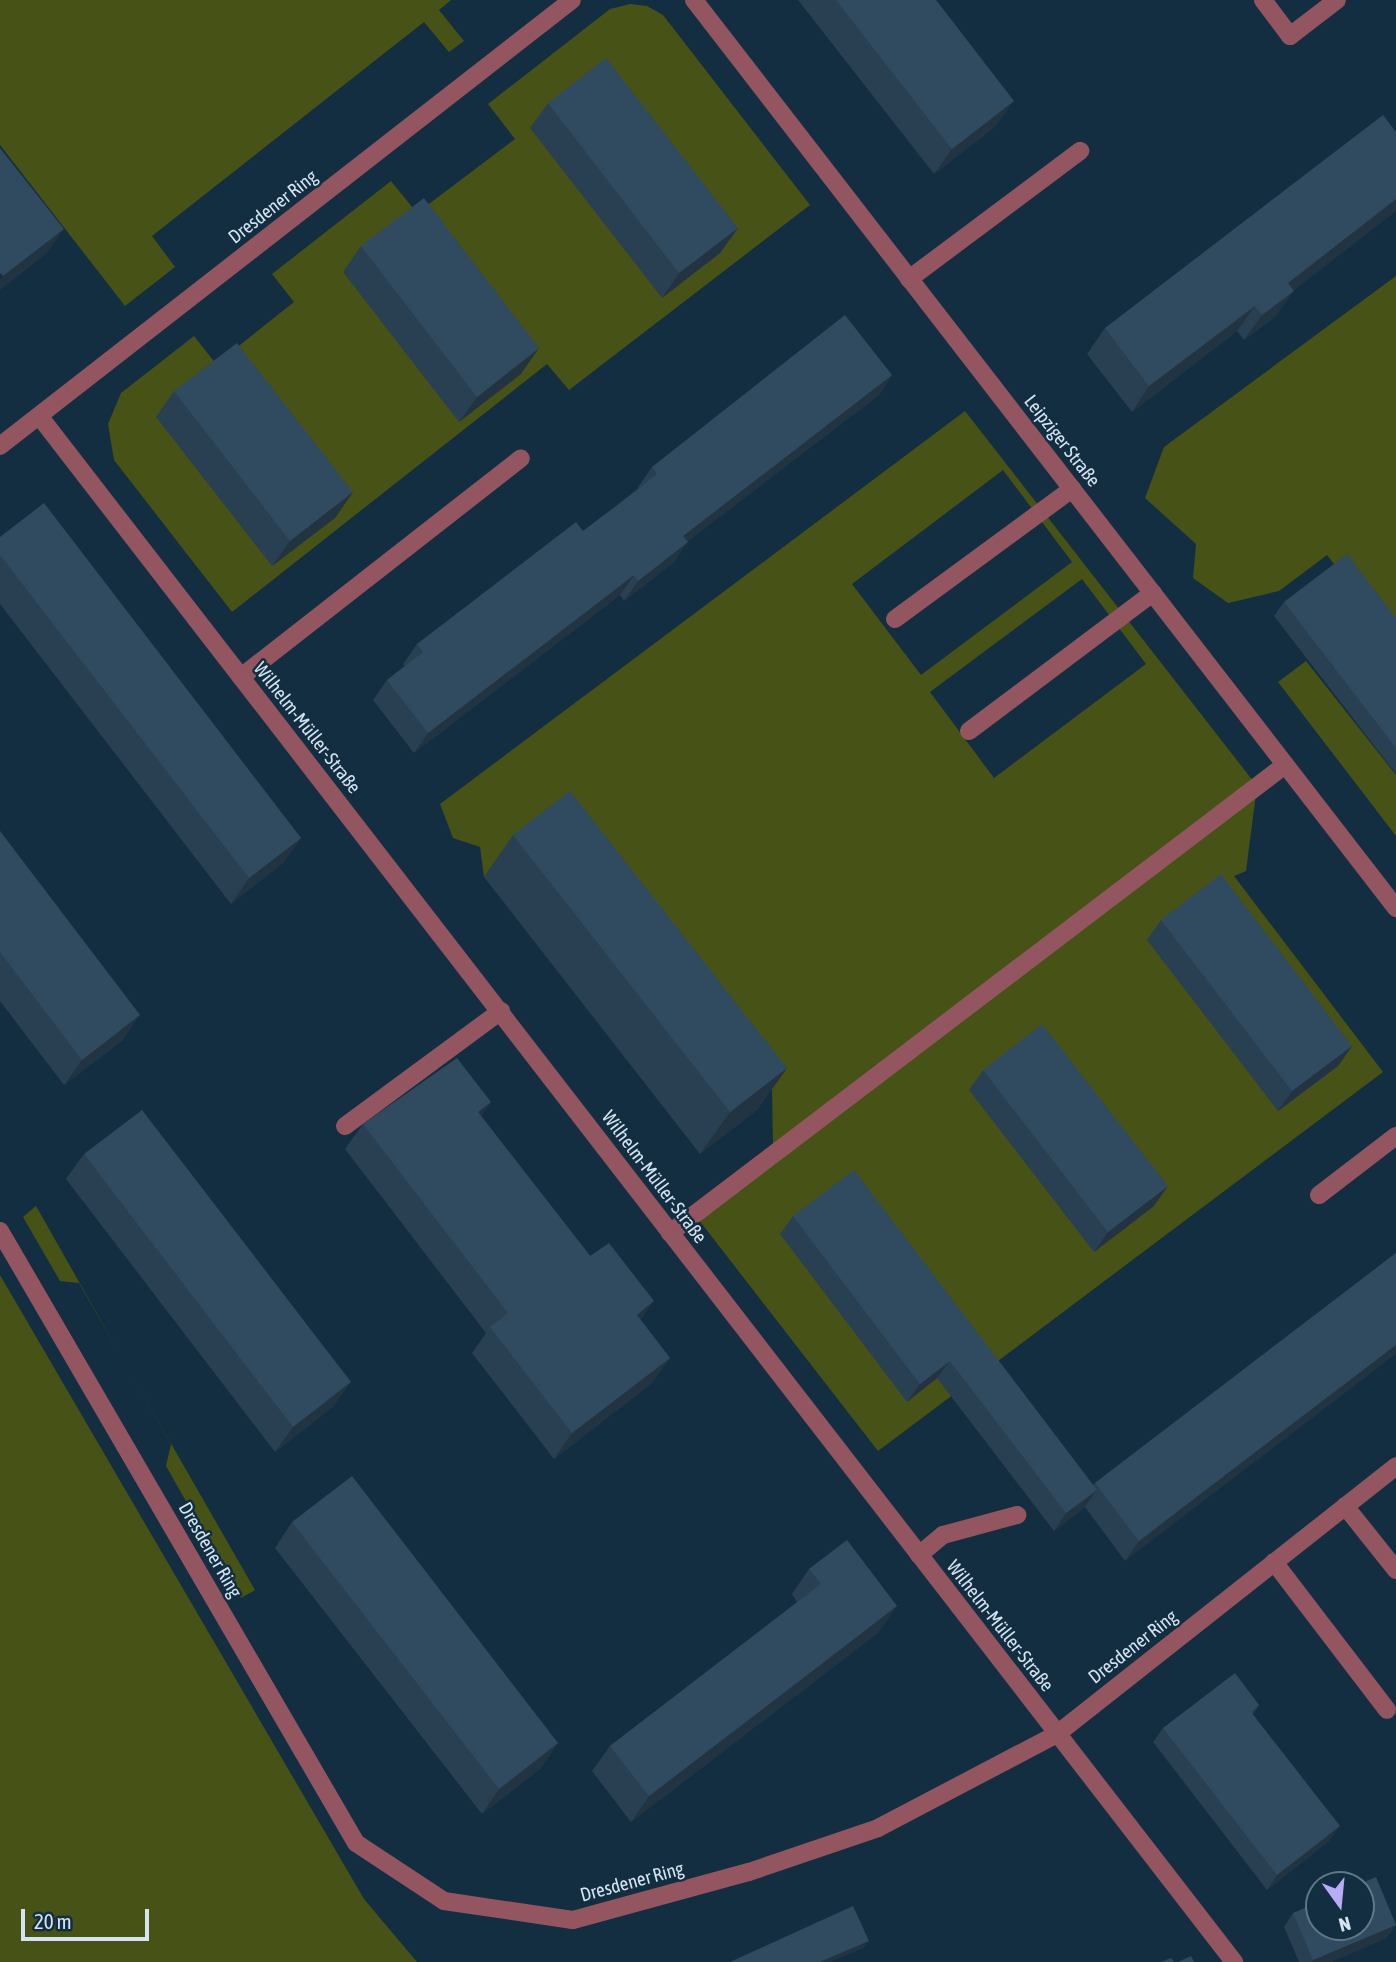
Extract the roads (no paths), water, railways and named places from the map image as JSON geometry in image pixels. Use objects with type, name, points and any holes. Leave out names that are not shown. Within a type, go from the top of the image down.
[{"type":"street","name":"Dresdener Ring","points":[[0,446],[572,0]]},
{"type":"street","name":"Leipziger Straße","points":[[694,0],[1396,908]]},
{"type":"street","points":[[1263,0],[1290,36],[1337,0]]},
{"type":"street","points":[[909,279],[1080,151]]},
{"type":"street","name":"Wilhelm-Müller-Straße","points":[[40,417],[1234,1962]]},
{"type":"street","points":[[241,677],[522,458]]},
{"type":"street","points":[[895,619],[1072,489]]},
{"type":"street","points":[[969,731],[1153,593]]},
{"type":"street","points":[[670,1233],[1286,765]]},
{"type":"street","points":[[345,1126],[501,1011]]},
{"type":"street","points":[[1319,1195],[1396,1136]]},
{"type":"street","name":"Dresdener Ring","points":[[0,1231],[356,1843],[444,1901],[573,1920],[749,1872],[878,1828],[1057,1734],[1396,1466]]},
{"type":"street","points":[[1345,1506],[1396,1570]]},
{"type":"street","points":[[919,1555],[943,1535],[1017,1516]]},
{"type":"street","points":[[1274,1562],[1387,1710]]}]
